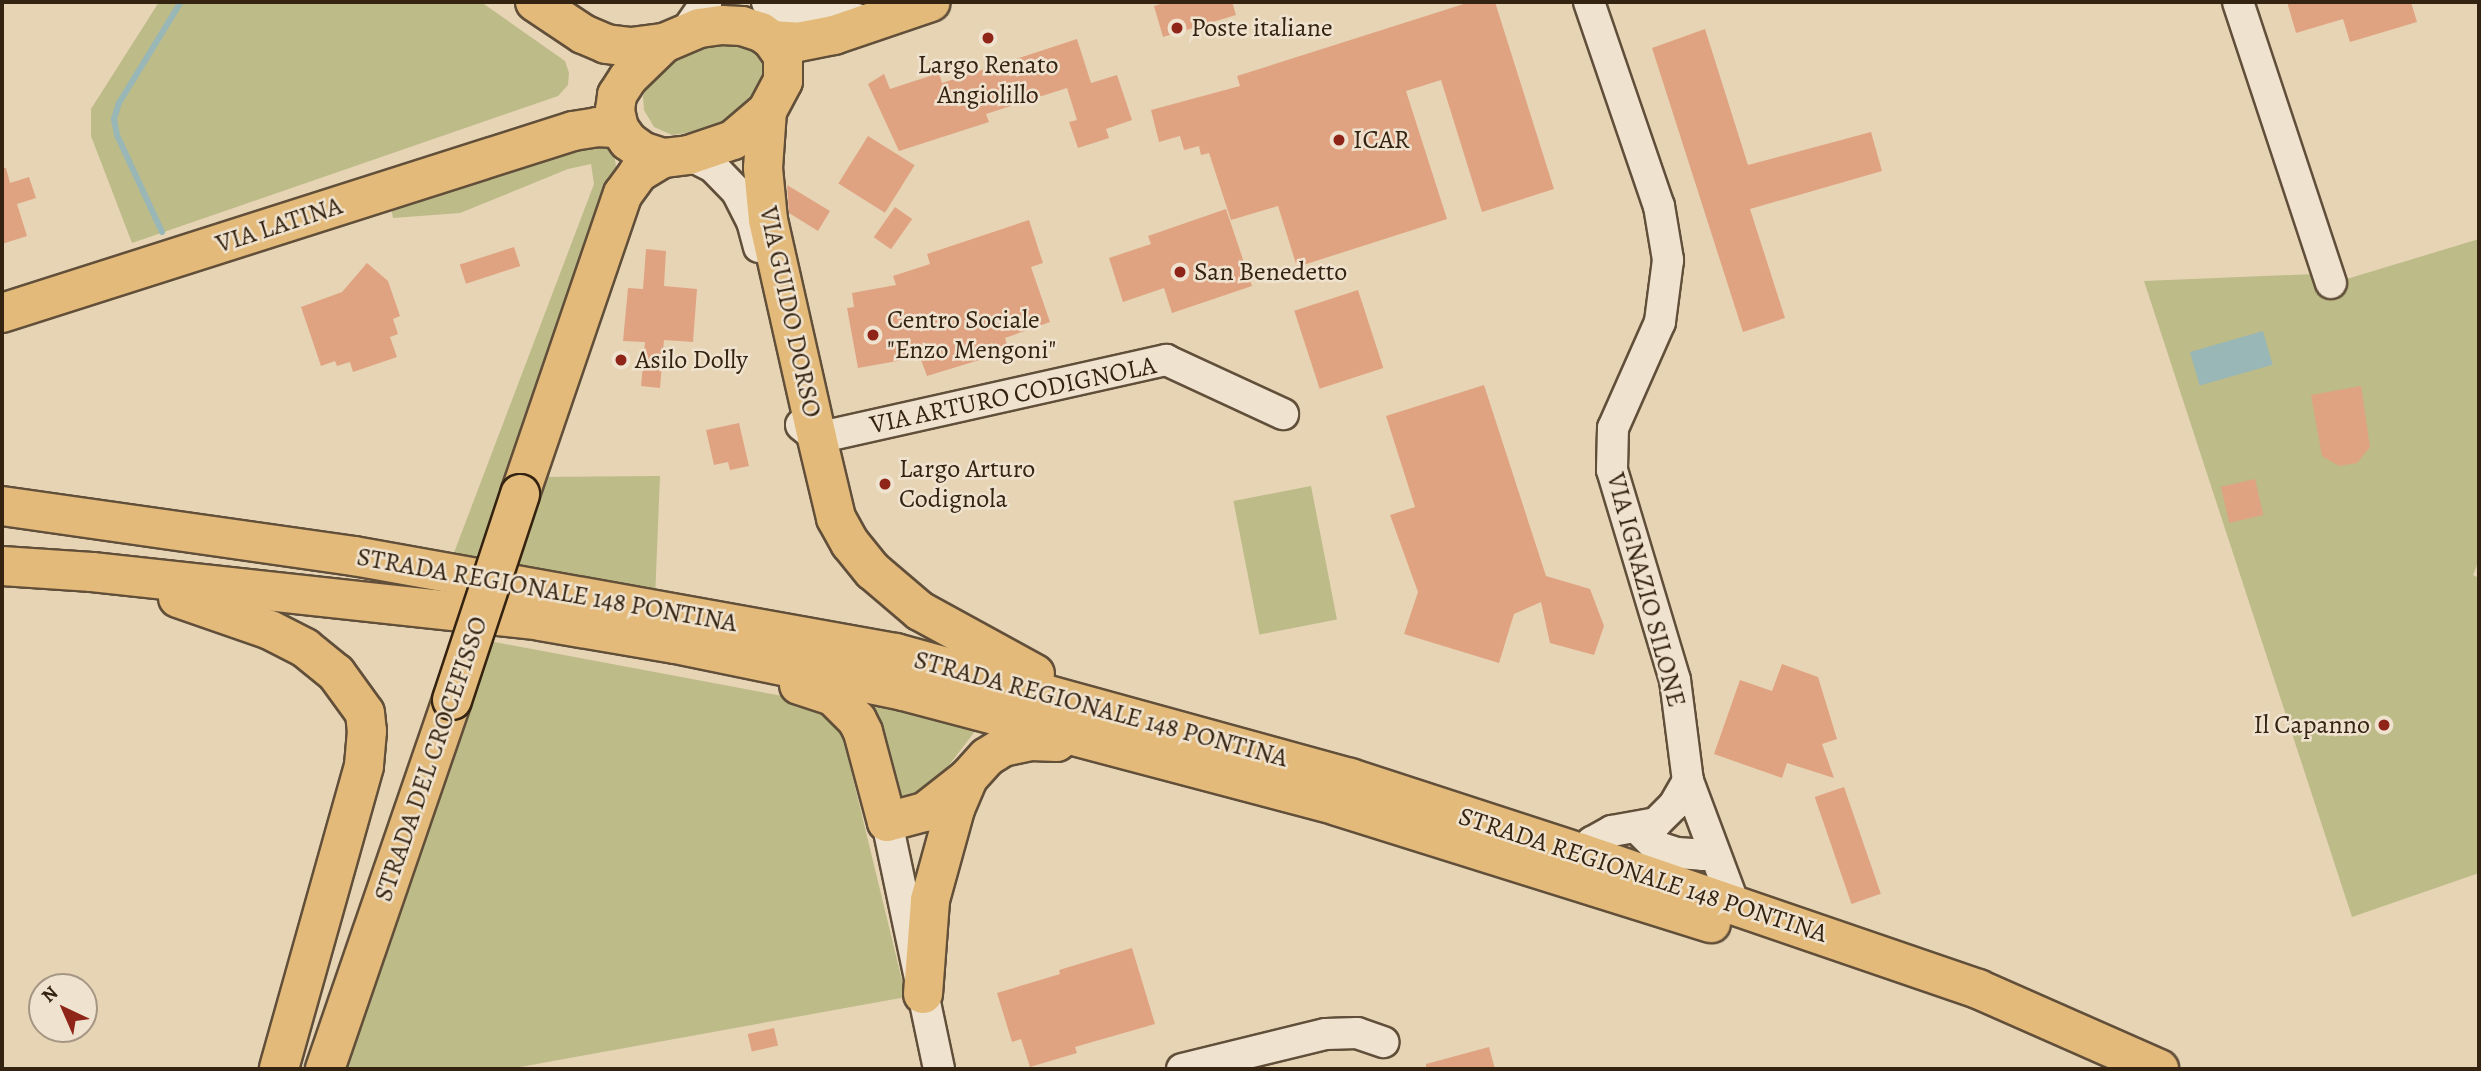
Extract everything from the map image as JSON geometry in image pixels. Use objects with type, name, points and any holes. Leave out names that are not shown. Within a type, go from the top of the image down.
[{"type":"main road","points":[[535,2],[583,34],[606,44],[624,47],[674,38],[722,25],[742,26],[762,19],[817,39],[931,2]]},
{"type":"main road","points":[[583,34],[610,63],[622,112],[642,151],[676,157],[723,145],[742,135],[773,101],[820,58],[886,16]]},
{"type":"main road","points":[[762,19],[785,61],[773,101]]},
{"type":"main road","points":[[622,112],[674,38]]},
{"type":"main road","name":"VIA GUIDO DORSO","points":[[773,101],[763,168],[768,220],[817,438]]},
{"type":"main road","name":"VIA LATINA","points":[[2,313],[557,137],[597,127],[622,112]]},
{"type":"main road","name":"STRADA DEL CROCEFISSO","points":[[617,210],[622,112]]},
{"type":"main road","name":"STRADA DEL CROCEFISSO","points":[[325,1069],[617,210],[627,188],[638,173],[676,157]]},
{"type":"main road","points":[[817,438],[831,502],[842,530],[873,571],[902,597],[949,629],[1041,678],[1187,732]]},
{"type":"main road","name":"STRADA REGIONALE 148 PONTINA","points":[[2,506],[354,556],[897,653],[1350,778],[1581,853],[1978,989],[2159,1069]]},
{"type":"main road","name":"STRADA REGIONALE 148 PONTINA","points":[[2,566],[92,572],[540,621],[676,644],[903,691],[1376,818],[1960,1004],[2146,1069]]},
{"type":"main road","points":[[92,572],[216,609],[293,642],[336,673],[365,713],[367,731],[363,766],[279,1069]]},
{"type":"main road","points":[[676,644],[741,670],[821,690],[840,701],[863,732],[890,834]]},
{"type":"main road","points":[[890,834],[925,812],[968,778],[987,757],[1003,747],[1017,743],[1115,746]]},
{"type":"main road","points":[[923,994],[930,900],[955,809],[968,778]]},
{"type":"main road","points":[[890,834],[916,838],[935,854],[938,869]]},
{"type":"street","points":[[674,38],[706,2]]},
{"type":"street","name":"VIA IGNAZIO SILONE","points":[[1590,2],[1659,206],[1667,245],[1668,268],[1662,312],[1651,346],[1621,407],[1611,437],[1614,478],[1675,680],[1688,781],[1734,904]]},
{"type":"street","points":[[2238,2],[2331,283]]},
{"type":"street","name":"VIA GUIDO DORSO","points":[[676,157],[721,173],[737,192],[752,220],[798,419],[805,431],[817,438]]},
{"type":"street","name":"VIA ARTURO CODIGNOLA","points":[[817,438],[1167,360],[1283,414]]},
{"type":"street","points":[[1581,853],[1592,842],[1612,831],[1656,823],[1674,805],[1688,781]]},
{"type":"street","points":[[1637,828],[1655,846],[1677,853],[1703,855],[1712,849]]},
{"type":"street","points":[[890,834],[939,1069]]},
{"type":"street","points":[[1182,1069],[1326,1034],[1357,1033],[1383,1042]]},
{"type":"shaded area","points":[[159,2],[481,2],[565,61],[569,73],[568,85],[558,96],[132,243],[91,136],[91,109]]},
{"type":"shaded area","points":[[732,35],[773,62],[764,99],[713,129],[672,135],[654,127],[644,110],[643,96],[653,76],[674,58]]},
{"type":"shaded area","points":[[601,138],[613,149],[616,166],[596,228],[474,563],[452,558],[594,184],[591,164],[568,169],[460,213],[393,218],[390,201]]},
{"type":"shaded area","name":"Il Capanno","points":[[2479,239],[2479,560],[2473,575],[2479,578],[2479,873],[2352,917],[2144,281],[2314,274],[2317,288]]},
{"type":"shaded area","points":[[660,476],[655,599],[507,575],[535,477]]},
{"type":"shaded area","points":[[1311,486],[1337,620],[1259,635],[1233,501]]},
{"type":"shaded area","points":[[484,640],[804,700],[829,707],[841,729],[906,997],[509,1069],[339,1069]]},
{"type":"shaded area","points":[[862,699],[979,726],[940,777],[915,795],[888,802]]},
{"type":"water","points":[[2263,331],[2273,365],[2200,386],[2190,352]]},
{"type":"building","name":"Poste italiane","points":[[1167,2],[1232,2],[1236,15],[1163,37],[1154,6]]},
{"type":"building","name":"ICAR","points":[[1470,2],[1495,2],[1554,189],[1482,212],[1441,80],[1406,91],[1447,219],[1297,267],[1278,206],[1231,220],[1209,153],[1201,155],[1199,146],[1184,150],[1180,136],[1159,142],[1151,110],[1240,86],[1237,76]]},
{"type":"building","points":[[2287,2],[2411,2],[2417,22],[2350,42],[2343,19],[2296,33]]},
{"type":"building","points":[[1705,29],[1748,165],[1871,132],[1882,171],[1750,209],[1785,318],[1743,332],[1652,48]]},
{"type":"building","points":[[1077,39],[1091,83],[1117,75],[1132,120],[1106,129],[1109,138],[1078,148],[1069,122],[1077,120],[1067,88],[986,114],[989,122],[899,151],[868,84],[884,74],[890,89],[939,73],[942,83]]},
{"type":"building","points":[[868,136],[915,165],[885,213],[838,183]]},
{"type":"building","points":[[2,168],[6,168],[10,183],[29,177],[36,198],[17,204],[27,236],[2,244]]},
{"type":"building","points":[[787,185],[830,211],[818,231],[789,213]]},
{"type":"building","points":[[895,207],[912,219],[891,249],[874,237]]},
{"type":"building","name":"San Benedetto","points":[[1226,209],[1252,286],[1172,313],[1164,288],[1123,302],[1109,258],[1151,244],[1148,236]]},
{"type":"building","points":[[1029,220],[1043,263],[1031,267],[1050,322],[1005,338],[1009,351],[927,376],[920,357],[858,368],[847,308],[854,307],[852,293],[896,285],[893,276],[930,264],[927,254]]},
{"type":"building","points":[[514,247],[520,266],[466,284],[460,265]]},
{"type":"building","points":[[646,249],[666,251],[664,286],[697,289],[693,342],[664,340],[660,388],[641,386],[645,342],[623,341],[628,288],[643,289]]},
{"type":"building","points":[[367,263],[388,281],[400,316],[393,319],[398,334],[390,337],[397,357],[353,372],[350,362],[337,366],[335,361],[321,366],[301,307],[342,292]]},
{"type":"building","points":[[1358,290],[1383,368],[1320,389],[1294,311]]},
{"type":"building","points":[[1484,385],[1546,576],[1590,589],[1604,626],[1594,655],[1550,643],[1541,602],[1514,614],[1499,663],[1404,634],[1418,592],[1390,515],[1415,507],[1386,416]]},
{"type":"building","points":[[2361,386],[2370,447],[2357,463],[2339,466],[2322,456],[2311,395]]},
{"type":"building","points":[[739,423],[749,466],[730,470],[728,462],[714,465],[706,430]]},
{"type":"building","points":[[2255,479],[2263,515],[2229,523],[2221,487]]},
{"type":"building","points":[[1782,664],[1818,677],[1837,739],[1822,744],[1834,778],[1787,763],[1782,778],[1714,754],[1740,680],[1772,691]]},
{"type":"building","points":[[1844,787],[1881,894],[1851,904],[1815,797]]},
{"type":"building","points":[[1132,948],[1155,1024],[1075,1047],[1077,1053],[1030,1067],[1021,1039],[1012,1042],[997,993],[1060,974],[1059,970]]},
{"type":"building","points":[[774,1028],[778,1046],[752,1052],[748,1034]]},
{"type":"building","points":[[1489,1047],[1495,1069],[1426,1069],[1426,1064]]},
{"type":"waterway","points":[[162,232],[117,135],[114,119],[119,103],[181,2]]},
{"type":"place","name":"Poste italiane","points":[[1177,28]]},
{"type":"place","name":"Largo Renato Angiolillo","points":[[988,38]]},
{"type":"place","name":"ICAR","points":[[1339,140]]},
{"type":"place","name":"San Benedetto","points":[[1180,272]]},
{"type":"place","name":"Centro Sociale \"Enzo Mengoni\"","points":[[873,335]]},
{"type":"place","name":"Asilo Dolly","points":[[621,360]]},
{"type":"place","name":"Largo Arturo Codignola","points":[[885,484]]},
{"type":"place","name":"Il Capanno","points":[[2384,725]]}]
